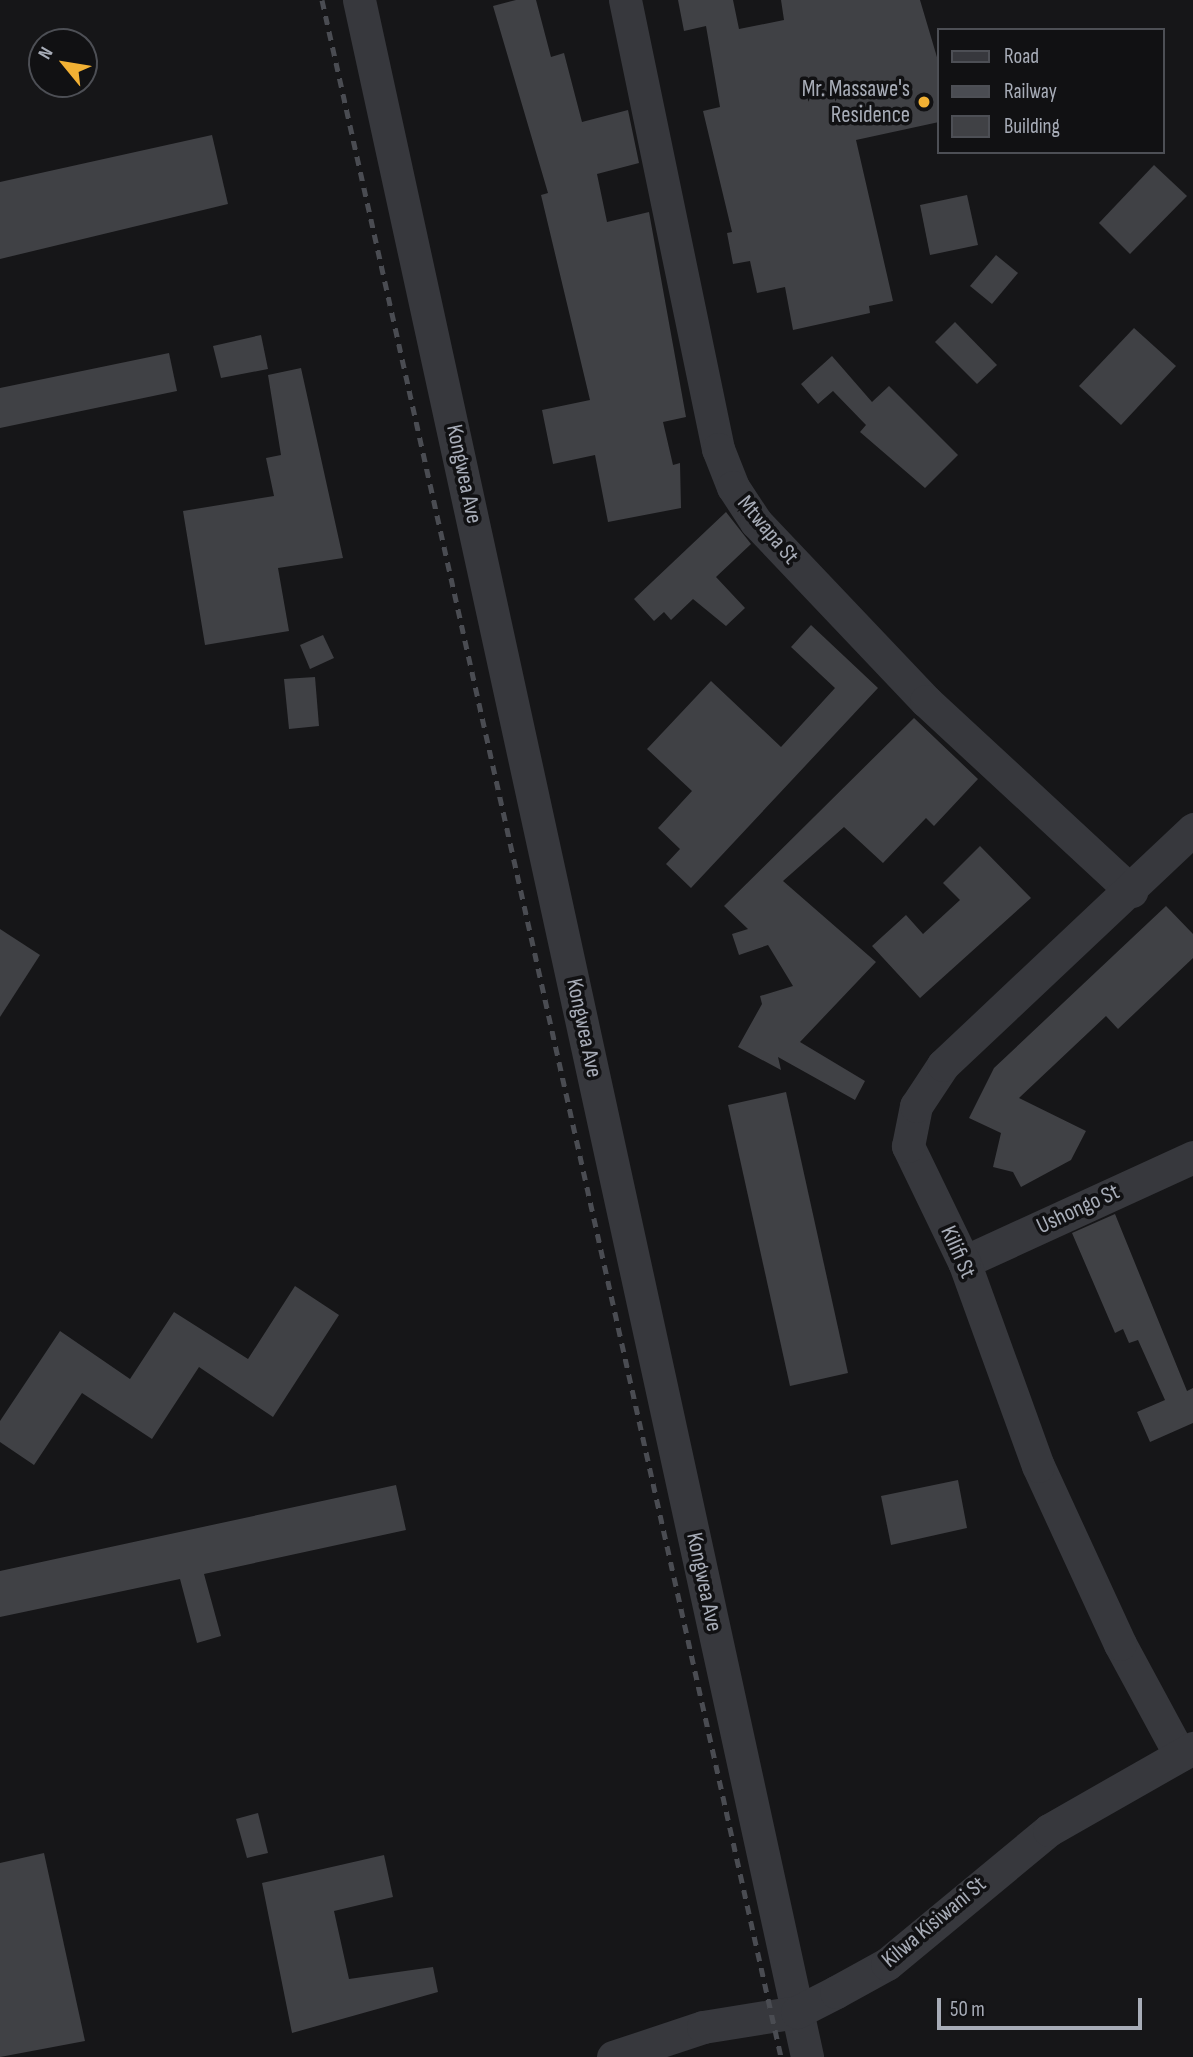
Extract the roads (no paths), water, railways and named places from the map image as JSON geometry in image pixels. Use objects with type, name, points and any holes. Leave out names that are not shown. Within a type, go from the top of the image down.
[{"type":"street","name":"Kongwea Ave","points":[[359,0],[807,2057]]},
{"type":"street","name":"Mtwapa St","points":[[625,0],[718,449],[733,487],[756,522],[926,701],[1131,891]]},
{"type":"street","name":"Kilifi St","points":[[1186,1751],[1119,1644],[1038,1466],[964,1262],[908,1146],[916,1106],[943,1065],[1131,891],[1193,829]]},
{"type":"street","name":"Ushongo St","points":[[964,1262],[1193,1157]]},
{"type":"street","name":"Kilwa Kisiwani St","points":[[613,2057],[703,2026],[797,2012],[887,1964],[1049,1830],[1186,1751]]},
{"type":"railway","points":[[322,0],[781,2057]]},
{"type":"place","name":"Mr. Massawe's Residence","points":[[924,102]]}]
